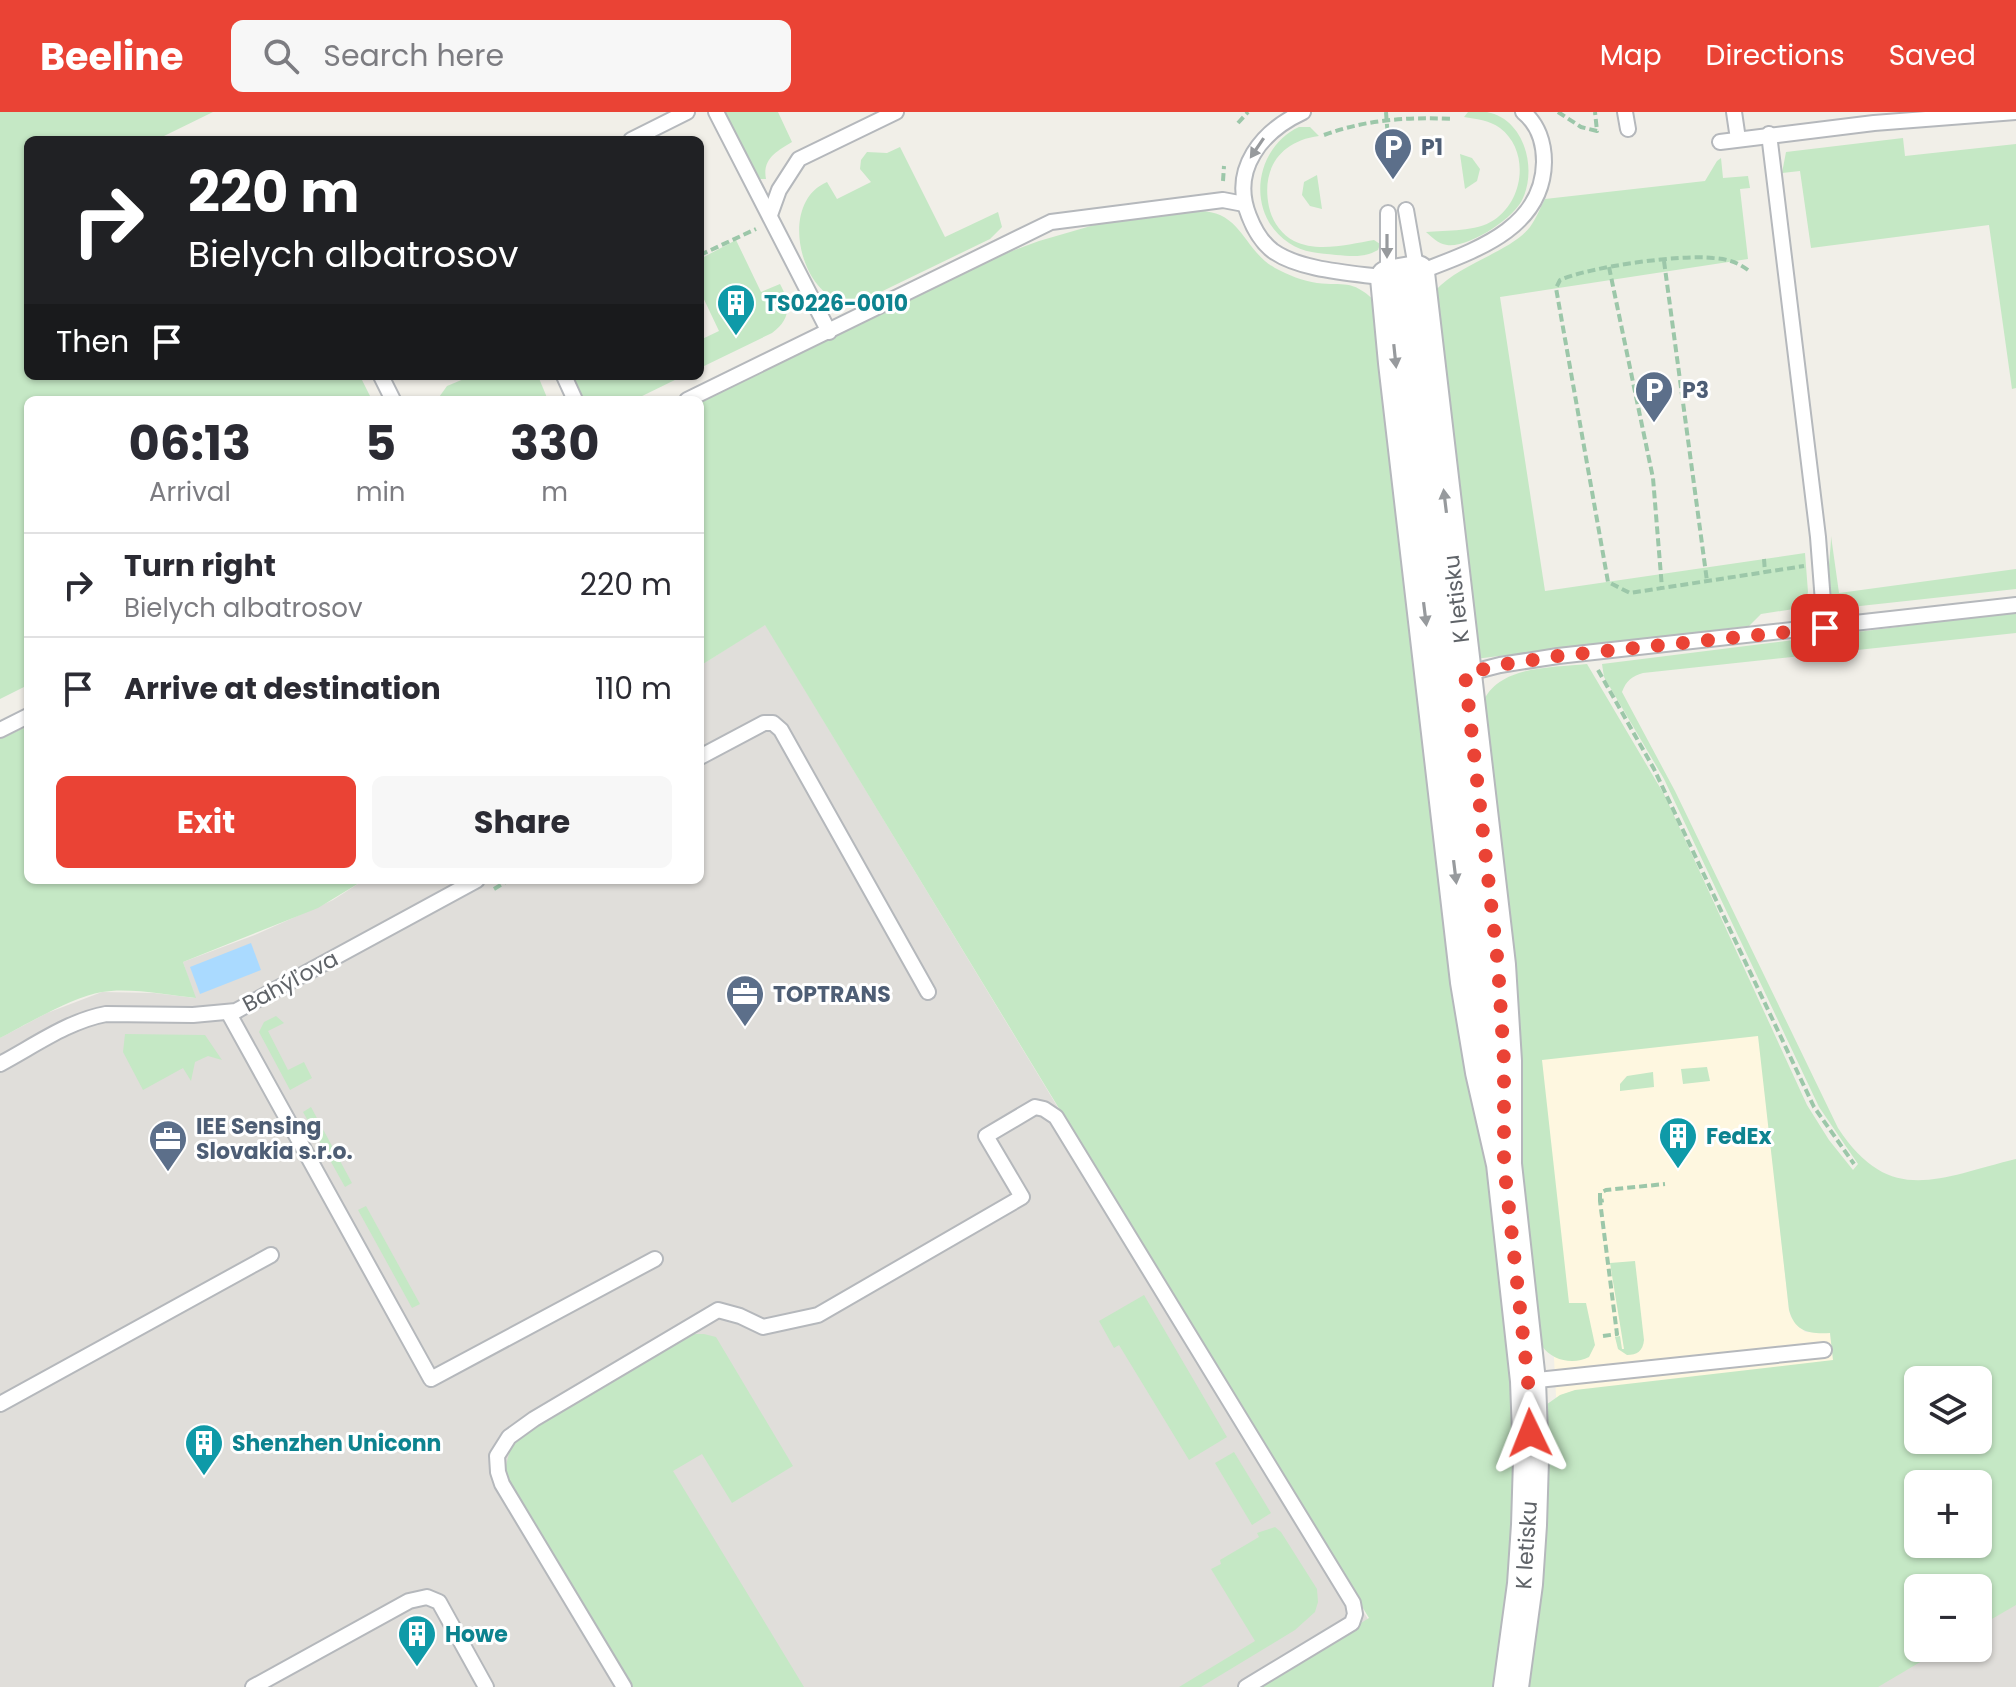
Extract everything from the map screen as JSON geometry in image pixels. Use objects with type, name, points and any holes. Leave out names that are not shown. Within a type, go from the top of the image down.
[{"type":"street","name":"K letisku","points":[[1402,276],[1449,677],[1468,982],[1483,1072],[1504,1164],[1528,1381],[1531,1460],[1529,1525],[1525,1584],[1511,1687]]},
{"type":"lane","points":[[639,136],[687,112]]},
{"type":"lane","points":[[716,112],[829,332]]},
{"type":"lane","points":[[772,218],[779,190],[799,159],[896,112]]},
{"type":"lane","points":[[1303,112],[1276,128],[1257,146],[1245,173],[1244,204],[1257,233],[1274,251],[1313,267],[1402,276],[1454,259],[1515,227],[1522,220],[1540,188],[1544,159],[1542,140],[1523,112]]},
{"type":"lane","points":[[1625,112],[1628,129]]},
{"type":"lane","points":[[1734,112],[1738,139]]},
{"type":"lane","points":[[1720,142],[1769,134],[2016,112]]},
{"type":"lane","points":[[1769,134],[1825,628]]},
{"type":"lane","points":[[695,396],[1051,222],[1223,200],[1244,204]]},
{"type":"lane","points":[[1402,276],[1406,210]]},
{"type":"lane","points":[[1388,213],[1402,276]]},
{"type":"lane","points":[[1449,677],[1500,665],[1592,653],[2016,605]]},
{"type":"lane","points":[[0,730],[24,718]]},
{"type":"lane","points":[[704,755],[756,727],[773,723],[781,730],[928,992]]},
{"type":"lane","name":"Bahýľova","points":[[0,1064],[92,1017],[228,1012],[267,995],[470,884]]},
{"type":"lane","points":[[228,1012],[431,1379],[655,1259]]},
{"type":"lane","points":[[624,1687],[502,1484],[497,1456],[502,1446],[534,1419],[718,1310],[763,1327],[818,1315],[1022,1197],[986,1136],[1035,1107],[1056,1117],[1353,1603],[1355,1614],[1352,1623],[1246,1687]]},
{"type":"lane","points":[[0,1404],[271,1255]]},
{"type":"lane","points":[[1528,1381],[1824,1350]]},
{"type":"lane","points":[[253,1687],[409,1601],[427,1597],[439,1602],[486,1687]]},
{"type":"path","points":[[1238,123],[1248,112]]},
{"type":"path","points":[[1386,112],[1389,152]]},
{"type":"path","points":[[1558,112],[1581,127],[1597,131],[1595,112]]},
{"type":"path","points":[[1324,135],[1357,123],[1415,117],[1454,119]]},
{"type":"path","points":[[704,253],[772,218]]},
{"type":"path","points":[[1748,270],[1736,261],[1709,257],[1664,261],[1575,273],[1560,280],[1556,288],[1608,582],[1630,593],[1820,564]]},
{"type":"path","points":[[1664,261],[1707,581]]},
{"type":"path","points":[[1609,267],[1653,478],[1662,588]]},
{"type":"path","points":[[1764,559],[1765,572]]},
{"type":"path","points":[[1592,653],[1598,672],[1661,782],[1814,1107],[1854,1164]]},
{"type":"path","points":[[1603,1336],[1617,1334],[1600,1193],[1665,1184]]},
{"type":"shaded area","points":[[765,624],[1409,1687],[0,1687],[0,1038],[47,1013],[102,992],[195,998],[183,962],[257,934],[333,900],[358,884],[704,884],[704,663]]},
{"type":"shaded area","points":[[1758,1030],[1789,1310],[1791,1317],[1805,1332],[1830,1333],[1834,1369],[1557,1415],[1550,1282],[1531,1055]]},
{"type":"shaded area","points":[[2016,1543],[2016,1687],[1835,1687],[1904,1655],[1904,1662],[1992,1662],[1990,1574]]},
{"type":"green space","points":[[0,112],[213,112],[164,136],[24,136],[24,380],[362,380],[370,396],[24,396],[24,687],[0,699]]},
{"type":"green space","points":[[722,112],[778,112],[792,142],[776,152],[769,161],[766,179],[755,175]]},
{"type":"green space","points":[[1468,112],[1500,116],[1518,134],[1528,159],[1527,186],[1518,206],[1501,222],[1479,237],[1447,245],[1426,232],[1470,229],[1494,220],[1512,200],[1520,175],[1516,149],[1510,138],[1491,123],[1464,117]]},
{"type":"green space","points":[[1299,127],[1310,127],[1319,136],[1294,144],[1276,159],[1267,193],[1275,222],[1289,238],[1303,245],[1334,246],[1374,240],[1380,244],[1378,250],[1358,256],[1312,252],[1294,246],[1275,231],[1261,199],[1264,165],[1272,150]]},
{"type":"green space","points":[[1903,138],[1905,156],[2016,144],[2016,388],[2012,389],[1989,225],[1811,248],[1800,171],[1782,173],[1786,152]]},
{"type":"green space","points":[[900,147],[945,237],[998,212],[1002,227],[990,239],[860,302],[841,301],[824,292],[811,275],[799,233],[802,212],[811,194],[827,182],[837,199],[871,182],[860,169],[861,160],[867,152],[887,153]]},
{"type":"green space","points":[[1460,154],[1472,158],[1480,169],[1477,181],[1465,189]]},
{"type":"green space","points":[[1721,158],[1723,178],[1748,176],[1750,188],[1740,189],[1748,259],[1500,297],[1545,591],[1805,553],[1808,592],[1805,603],[1800,608],[1761,614],[1749,626],[1475,659],[1435,291],[1445,281],[1521,236],[1532,224],[1545,199],[1705,181]]},
{"type":"green space","points":[[1317,175],[1322,209],[1310,206],[1302,195],[1304,182]]},
{"type":"green space","points":[[1199,211],[1213,213],[1234,224],[1256,252],[1280,271],[1312,282],[1353,286],[1374,300],[1488,1148],[1515,1377],[1515,1518],[1496,1687],[1256,1687],[1369,1618],[765,625],[704,663],[704,399],[1001,255],[1108,221]]},
{"type":"green space","points":[[736,240],[761,292],[780,284],[787,311],[783,322],[772,333],[704,366],[704,338],[719,331],[704,299],[704,257]]},
{"type":"green space","points":[[461,380],[540,380],[546,396],[440,396],[447,386]]},
{"type":"green space","points":[[572,380],[675,380],[642,396],[579,396]]},
{"type":"green space","points":[[1831,536],[1839,593],[2016,569],[2016,589],[1851,607],[1837,605],[1829,581]]},
{"type":"green space","points":[[2016,612],[2016,633],[1643,673],[1630,680],[1622,692],[1675,791],[1838,1128],[1857,1153],[1877,1169],[1897,1178],[1917,1180],[1963,1173],[2016,1159],[2016,1605],[1992,1619],[1992,1574],[1904,1574],[1904,1662],[1920,1662],[1878,1687],[1518,1687],[1543,1407],[1560,1395],[1575,1390],[1833,1360],[1830,1333],[1804,1330],[1795,1323],[1789,1310],[1758,1036],[1542,1060],[1569,1303],[1586,1303],[1595,1345],[1589,1357],[1570,1361],[1551,1355],[1539,1341],[1529,1283],[1482,704],[1500,682],[1527,671],[1587,664],[1665,796],[1807,1105],[1853,1170],[1858,1164],[1819,1107],[1664,779],[1604,677],[1602,664]]},
{"type":"green space","points":[[24,728],[24,884],[357,884],[318,908],[183,962],[196,998],[136,991],[102,992],[64,1005],[0,1038],[0,739]]},
{"type":"green space","points":[[276,1016],[284,1023],[268,1031],[288,1070],[304,1062],[312,1078],[290,1090],[259,1032],[264,1022]]},
{"type":"green space","points":[[125,1034],[205,1035],[222,1060],[208,1056],[195,1062],[191,1081],[183,1068],[143,1090],[123,1052]]},
{"type":"green space","points":[[1707,1067],[1710,1081],[1683,1084],[1681,1069]]},
{"type":"green space","points":[[1653,1072],[1654,1087],[1620,1091],[1620,1084],[1627,1076]]},
{"type":"green space","points":[[311,1107],[352,1183],[345,1187],[303,1112]]},
{"type":"green space","points":[[366,1206],[420,1304],[412,1308],[358,1210]]},
{"type":"green space","points":[[1635,1261],[1644,1340],[1639,1352],[1627,1355],[1618,1349],[1615,1337],[1620,1336],[1624,1349],[1610,1263]]},
{"type":"green space","points":[[1144,1295],[1227,1437],[1189,1460],[1119,1345],[1114,1348],[1099,1321]]},
{"type":"green space","points":[[691,1334],[716,1337],[793,1466],[732,1503],[702,1454],[673,1471],[804,1687],[630,1687],[514,1496],[504,1473],[510,1450],[535,1426]]},
{"type":"green space","points":[[1234,1452],[1271,1513],[1252,1525],[1215,1463]]},
{"type":"green space","points":[[1275,1527],[1317,1589],[1315,1612],[1295,1630],[1201,1687],[1179,1687],[1255,1641],[1211,1569],[1221,1564],[1220,1560],[1259,1537],[1257,1533]]},
{"type":"water","points":[[251,943],[261,970],[200,994],[190,967]]},
{"type":"place","name":"P1","points":[[1393,181]]},
{"type":"place","name":"TS0226-0010","points":[[736,337]]},
{"type":"place","name":"P3","points":[[1654,424]]},
{"type":"place","name":"TOPTRANS","points":[[745,1028]]},
{"type":"place","name":"FedEx","points":[[1678,1170]]},
{"type":"place","name":"IEE Sensing Slovakia s.r.o.","points":[[168,1173]]},
{"type":"place","name":"Shenzhen Uniconn","points":[[204,1477]]},
{"type":"place","name":"Howe","points":[[417,1668]]},
{"type":"route","points":[[1530,1433],[1528,1381],[1504,1164],[1504,1061],[1498,965],[1465,674],[1558,656],[1825,628]]}]
